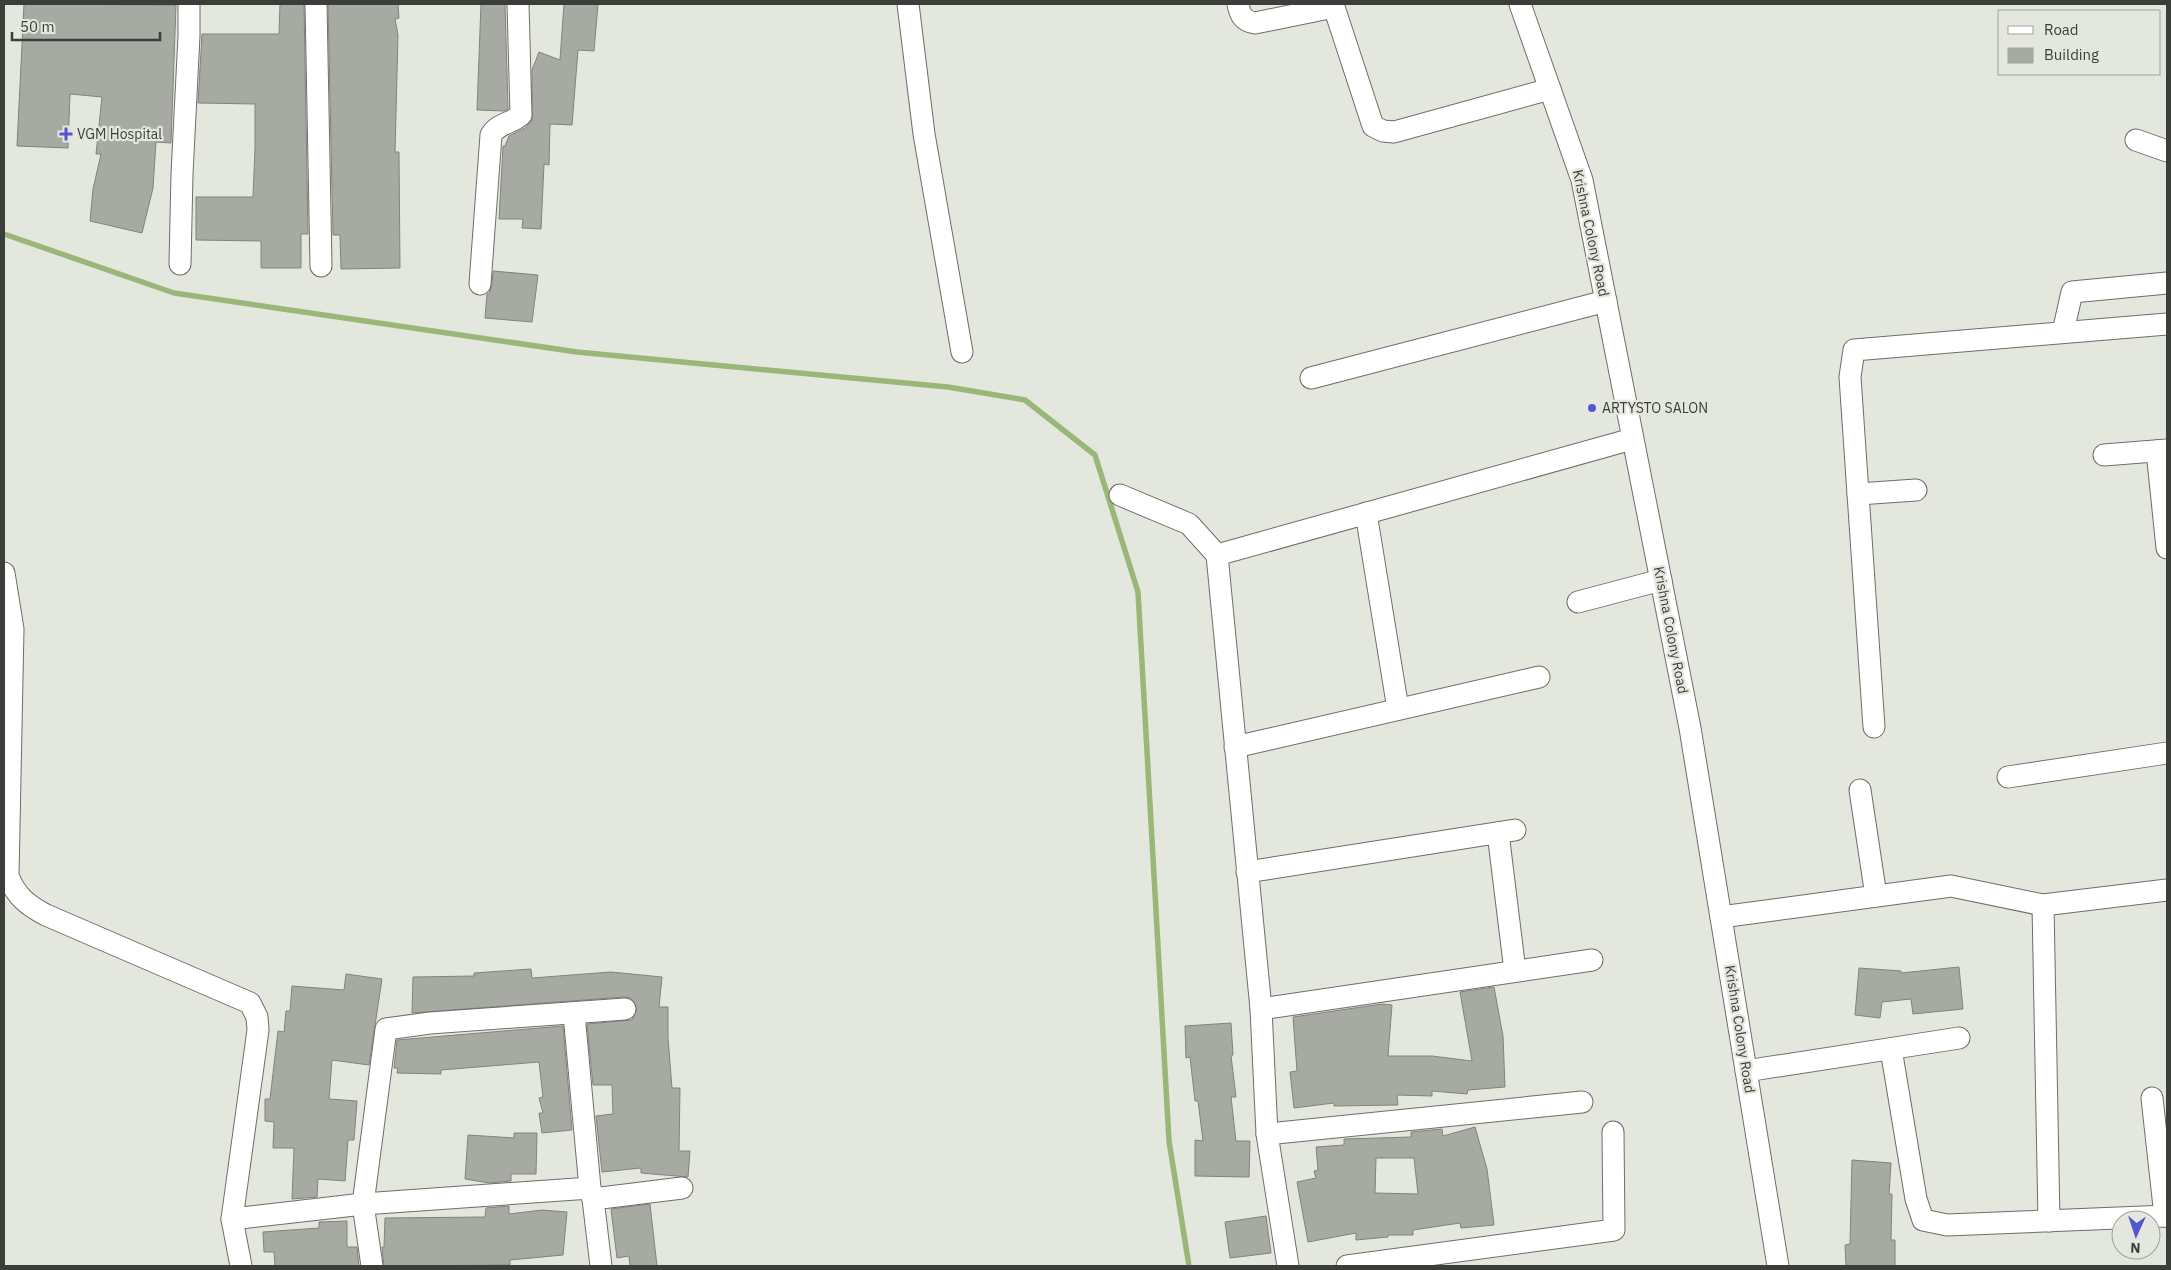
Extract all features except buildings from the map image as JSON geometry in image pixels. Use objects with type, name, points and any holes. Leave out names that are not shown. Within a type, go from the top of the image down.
[{"type":"street","points":[[180,264],[182,174],[190,36],[188,4]]},
{"type":"street","points":[[316,4],[321,266]]},
{"type":"street","points":[[480,284],[491,135],[496,127],[514,121],[521,116],[518,4]]},
{"type":"street","points":[[908,4],[924,134],[962,352]]},
{"type":"street","points":[[1238,4],[1239,13],[1246,22],[1255,23],[1334,7],[1373,126],[1383,131],[1394,132],[1550,89]]},
{"type":"street","name":"Krishna Colony Road","points":[[1520,4],[1582,180],[1690,728],[1778,1266]]},
{"type":"street","points":[[2136,140],[2167,151]]},
{"type":"street","points":[[2063,332],[2072,292],[2167,283]]},
{"type":"street","points":[[1310,378],[1606,301]]},
{"type":"street","points":[[1874,727],[1850,377],[1854,350],[2167,324]]},
{"type":"street","points":[[1217,555],[1632,439]]},
{"type":"street","points":[[2104,456],[2162,451],[2167,548]]},
{"type":"street","points":[[1858,494],[1916,490]]},
{"type":"street","points":[[1120,495],[1189,524],[1217,555],[1261,1009],[1267,1134],[1288,1266]]},
{"type":"street","points":[[1366,513],[1398,709]]},
{"type":"street","points":[[4,573],[13,629],[8,876],[14,892],[29,906],[250,1003],[257,1017],[258,1030],[232,1219],[241,1266]]},
{"type":"street","points":[[1578,602],[1661,580]]},
{"type":"street","points":[[1235,747],[1539,677]]},
{"type":"street","points":[[2008,777],[2167,753]]},
{"type":"street","points":[[1860,790],[1876,896]]},
{"type":"street","points":[[1247,872],[1507,831],[1515,971]]},
{"type":"street","points":[[1721,917],[1951,886],[2044,905],[2167,890]]},
{"type":"street","points":[[2044,905],[2049,1221]]},
{"type":"street","points":[[1261,1009],[1592,960]]},
{"type":"street","points":[[372,1266],[364,1204],[386,1029],[430,1023],[625,1009]]},
{"type":"street","points":[[574,1014],[591,1193],[601,1266]]},
{"type":"street","points":[[1746,1071],[1959,1038]]},
{"type":"street","points":[[1891,1049],[1916,1199],[1923,1220],[1947,1225],[2166,1216],[2152,1098]]},
{"type":"street","points":[[1267,1134],[1582,1102]]},
{"type":"street","points":[[1347,1266],[1614,1230],[1612,1132]]},
{"type":"street","points":[[232,1219],[364,1204],[682,1188]]},
{"type":"waterway","points":[[4,234],[174,293],[577,352],[948,387],[1025,400],[1095,455],[1138,592],[1169,1141],[1189,1266]]},
{"type":"place","name":"VGM Hospital","points":[[66,134]]},
{"type":"place","name":"ARTYSTO SALON","points":[[1592,408]]}]
